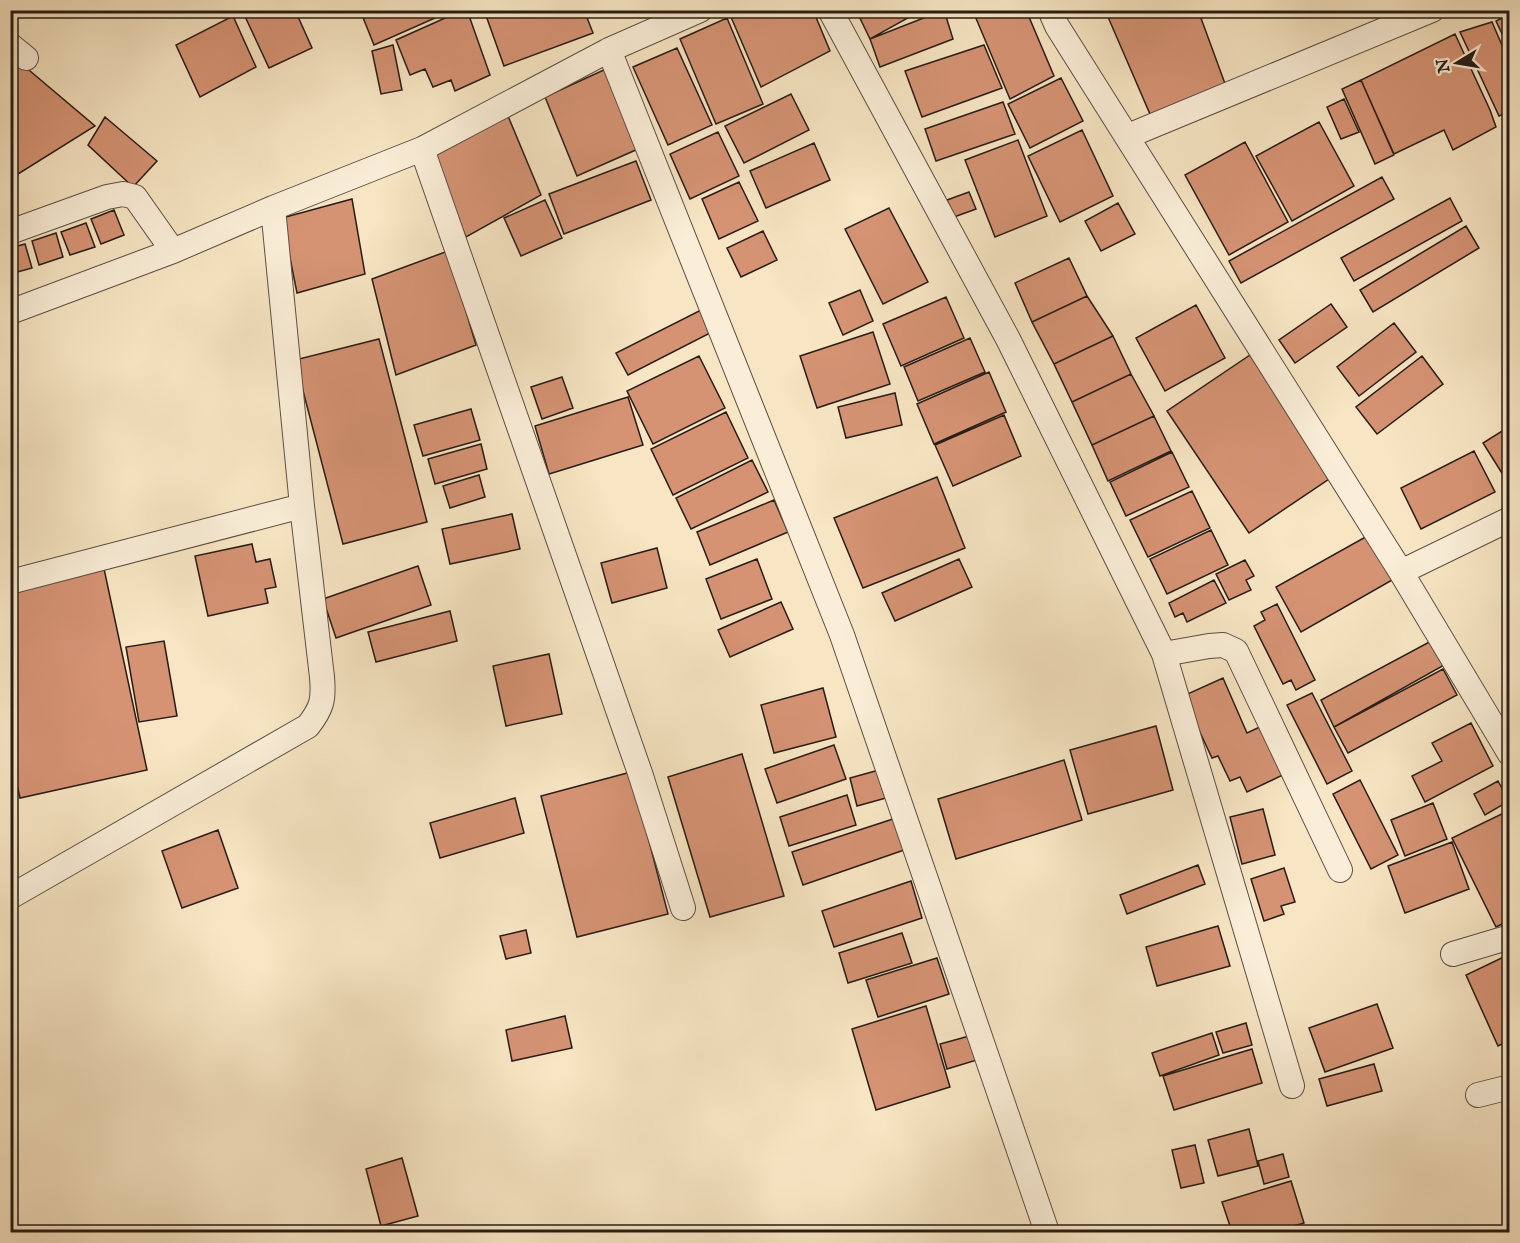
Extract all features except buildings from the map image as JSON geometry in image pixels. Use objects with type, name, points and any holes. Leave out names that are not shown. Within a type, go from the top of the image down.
[{"type":"street","points":[[10,312],[172,251],[422,149],[609,50],[700,10]]},
{"type":"street","points":[[830,10],[1008,339],[1164,654],[1292,1086]]},
{"type":"street","points":[[1050,10],[1057,26],[1401,572],[1509,754]]},
{"type":"street","points":[[1128,136],[1432,10]]},
{"type":"street","points":[[609,50],[842,635],[1047,1233]]},
{"type":"street","points":[[422,149],[640,773],[683,909]]},
{"type":"street","points":[[10,232],[107,197],[123,194],[135,197],[172,251]]},
{"type":"street","points":[[10,897],[308,726],[320,711],[323,695],[322,677],[302,506],[273,208]]},
{"type":"street","points":[[10,582],[302,506]]},
{"type":"street","points":[[1401,572],[1509,519]]},
{"type":"street","points":[[1164,654],[1223,645],[1236,651],[1340,870]]},
{"type":"street","points":[[1453,954],[1509,937]]},
{"type":"street","points":[[1478,1095],[1509,1087]]}]
